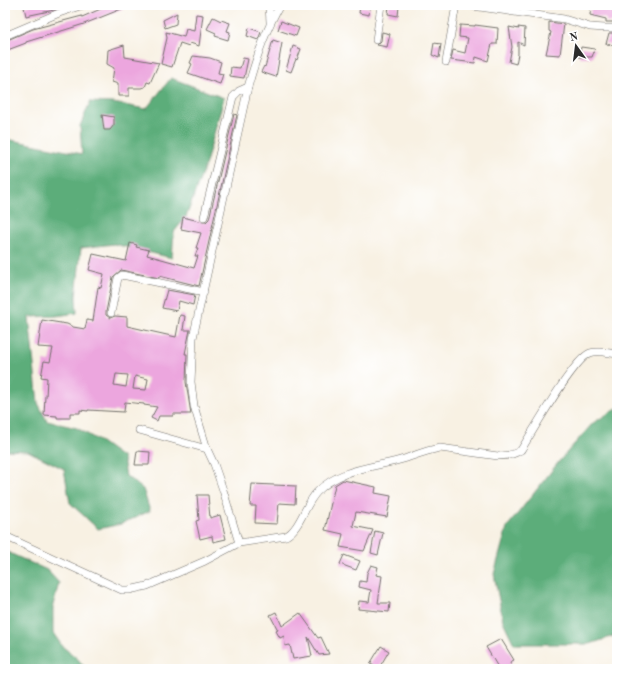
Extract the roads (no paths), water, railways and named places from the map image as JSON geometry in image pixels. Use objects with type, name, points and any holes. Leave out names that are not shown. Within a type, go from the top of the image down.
[{"type":"street","points":[[5,36],[59,13],[83,5]]},
{"type":"street","points":[[269,5],[270,22]]},
{"type":"street","points":[[239,543],[223,490],[207,449],[194,406],[191,382],[193,338],[248,87],[256,58],[270,22],[280,5]]},
{"type":"street","points":[[376,40],[381,5]]},
{"type":"street","points":[[446,62],[456,5]]},
{"type":"street","points":[[465,5],[564,19],[590,27],[617,28]]},
{"type":"street","points":[[204,217],[233,97],[239,90],[248,87]]},
{"type":"street","points":[[111,313],[118,278],[122,275],[204,292]]},
{"type":"street","points":[[5,536],[122,590],[148,586],[206,561],[239,543],[286,536],[290,534],[294,530],[302,513],[315,493],[332,479],[349,472],[407,458],[430,449],[440,448],[498,456],[518,452],[521,450],[574,366],[580,360],[593,352],[617,354]]},
{"type":"street","points":[[139,430],[207,449]]}]
